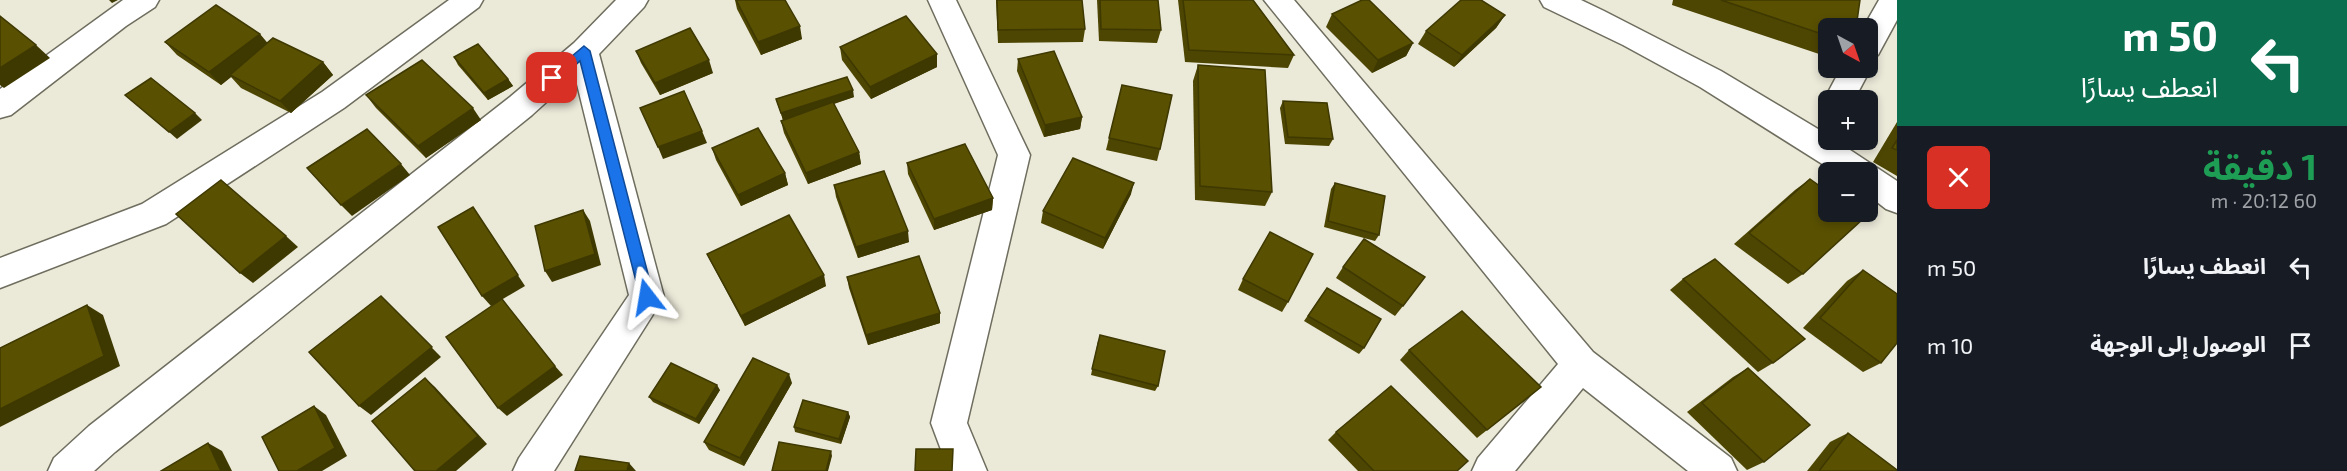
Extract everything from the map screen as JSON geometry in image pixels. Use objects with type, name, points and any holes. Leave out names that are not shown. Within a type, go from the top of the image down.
[{"type":"street","points":[[93,0],[116,18]]},
{"type":"street","points":[[0,106],[116,18],[145,0]]},
{"type":"street","points":[[0,273],[154,214],[333,100],[469,0]]},
{"type":"street","points":[[68,471],[111,432],[521,106],[584,51],[634,0]]},
{"type":"street","points":[[942,0],[1014,155],[949,423],[968,471]]},
{"type":"street","points":[[1278,0],[1580,363],[1718,471]]},
{"type":"street","points":[[1554,0],[1607,24],[1715,82],[1818,129]]},
{"type":"street","points":[[1878,28],[1893,0]]},
{"type":"street","points":[[532,471],[647,297],[584,51]]},
{"type":"street","points":[[1839,150],[1850,162]]},
{"type":"street","points":[[1878,185],[1897,199]]},
{"type":"street","points":[[1491,471],[1580,363]]},
{"type":"building","points":[[736,0],[785,0],[800,26],[758,42]]},
{"type":"building","points":[[997,0],[1082,0],[1085,29],[998,30]]},
{"type":"building","points":[[1100,0],[1158,0],[1161,30],[1101,29]]},
{"type":"building","points":[[1183,0],[1253,0],[1294,55],[1189,50]]},
{"type":"building","points":[[1362,0],[1369,0],[1413,43],[1378,60],[1332,14]]},
{"type":"building","points":[[1461,0],[1481,0],[1505,15],[1462,55],[1426,31]]},
{"type":"building","points":[[1721,0],[1860,0],[1857,18],[1818,18],[1818,33]]},
{"type":"building","points":[[216,5],[260,34],[209,72],[165,42]]},
{"type":"building","points":[[0,16],[36,45],[0,68]]},
{"type":"building","points":[[906,16],[937,54],[870,87],[840,47]]},
{"type":"building","points":[[690,28],[709,60],[655,83],[636,51]]},
{"type":"building","points":[[273,38],[323,62],[280,101],[230,75]]},
{"type":"building","points":[[478,44],[508,79],[484,93],[454,57]]},
{"type":"building","points":[[1054,51],[1082,117],[1045,125],[1018,59]]},
{"type":"building","points":[[422,60],[473,108],[418,146],[366,95]]},
{"type":"building","points":[[1198,65],[1265,70],[1272,192],[1200,186]]},
{"type":"building","points":[[847,77],[853,90],[781,113],[776,99]]},
{"type":"building","points":[[151,78],[195,113],[169,132],[125,95]]},
{"type":"building","points":[[1122,85],[1172,95],[1160,149],[1109,138]]},
{"type":"building","points":[[684,91],[702,131],[658,147],[640,108]]},
{"type":"building","points":[[1283,101],[1327,103],[1333,139],[1288,137]]},
{"type":"building","points":[[833,102],[859,152],[806,173],[781,121]]},
{"type":"building","points":[[758,128],[785,173],[738,195],[712,148]]},
{"type":"building","points":[[367,129],[401,164],[341,205],[307,168]]},
{"type":"building","points":[[1897,140],[1897,150],[1892,148]]},
{"type":"building","points":[[965,144],[993,198],[934,219],[907,163]]},
{"type":"building","points":[[1073,158],[1134,183],[1105,238],[1043,211]]},
{"type":"building","points":[[884,171],[908,231],[856,247],[834,185]]},
{"type":"building","points":[[1810,179],[1818,185],[1818,222],[1860,222],[1803,274],[1749,233]]},
{"type":"building","points":[[221,180],[286,236],[240,273],[176,214]]},
{"type":"building","points":[[1335,183],[1385,196],[1379,235],[1328,221]]},
{"type":"building","points":[[473,207],[518,275],[482,296],[438,227]]},
{"type":"building","points":[[583,210],[595,254],[545,271],[535,226]]},
{"type":"building","points":[[789,215],[824,275],[741,316],[707,254]]},
{"type":"building","points":[[1270,232],[1313,254],[1288,302],[1243,279]]},
{"type":"building","points":[[1364,239],[1425,277],[1403,306],[1343,267]]},
{"type":"building","points":[[919,256],[940,313],[866,335],[847,277]]},
{"type":"building","points":[[1715,259],[1805,339],[1773,363],[1683,279]]},
{"type":"building","points":[[1863,270],[1897,294],[1897,343],[1881,363],[1820,318]]},
{"type":"building","points":[[1327,288],[1381,319],[1364,348],[1308,316]]},
{"type":"building","points":[[381,296],[432,347],[359,406],[309,352]]},
{"type":"building","points":[[502,299],[555,366],[498,408],[446,337]]},
{"type":"building","points":[[87,305],[104,356],[0,409],[0,348]]},
{"type":"building","points":[[1462,311],[1541,387],[1487,430],[1409,350]]},
{"type":"building","points":[[1100,335],[1165,351],[1158,386],[1092,369]]},
{"type":"building","points":[[753,358],[789,374],[740,458],[704,442]]},
{"type":"building","points":[[671,363],[717,385],[696,419],[649,397]]},
{"type":"building","points":[[1748,368],[1810,425],[1764,462],[1702,403]]},
{"type":"building","points":[[425,378],[478,436],[436,471],[415,471],[372,421]]},
{"type":"building","points":[[1391,386],[1468,461],[1457,471],[1374,471],[1336,432]]},
{"type":"building","points":[[803,400],[848,412],[839,439],[794,427]]},
{"type":"building","points":[[314,406],[335,448],[297,471],[279,471],[262,437]]},
{"type":"building","points":[[1848,433],[1897,470],[1897,471],[1819,471]]},
{"type":"building","points":[[779,442],[831,451],[826,471],[772,471]]},
{"type":"building","points":[[208,443],[221,471],[161,471]]},
{"type":"building","points":[[916,449],[953,449],[952,471],[915,471]]},
{"type":"building","points":[[580,456],[629,463],[627,471],[575,471]]},
{"type":"route","points":[[552,78],[584,51],[647,297]]}]
